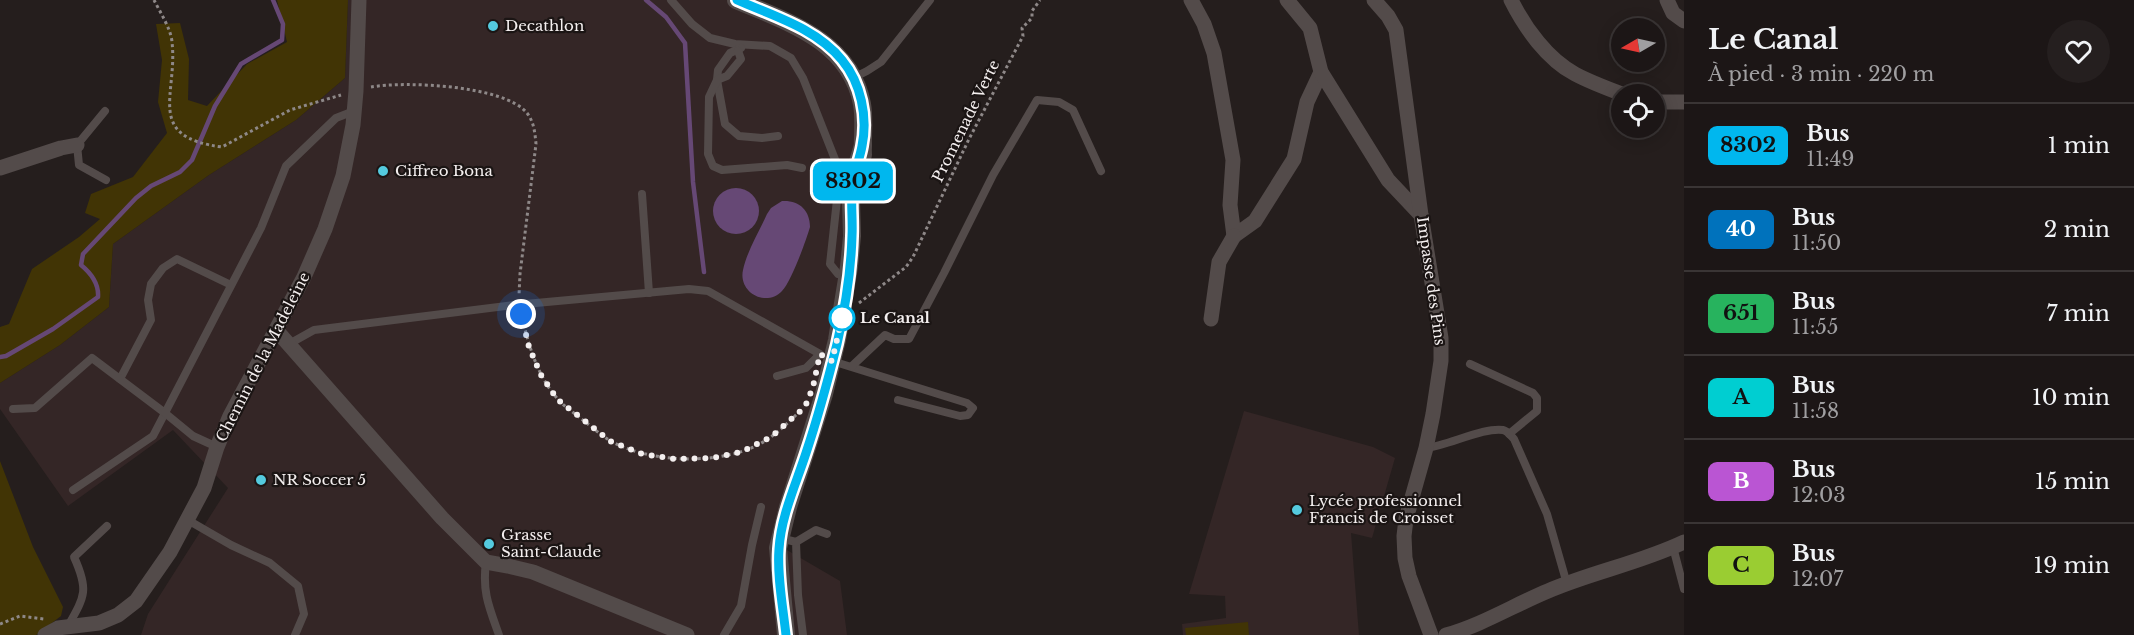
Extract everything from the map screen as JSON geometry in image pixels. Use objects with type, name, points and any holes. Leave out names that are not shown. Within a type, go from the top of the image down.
[{"type":"main road","points":[[736,0],[814,35],[826,43],[843,61],[853,78],[862,102],[864,119],[863,145],[853,179],[852,236],[848,276],[826,358],[824,394],[788,507],[788,540],[779,563],[786,635]]},
{"type":"street","name":"Chemin de la Madeleine","points":[[57,630],[99,623],[118,615],[136,601],[170,552],[204,488],[230,416],[304,277],[325,229],[342,176],[356,91],[359,0]]},
{"type":"street","points":[[1191,0],[1204,24],[1214,53],[1233,160],[1230,205],[1234,236]]},
{"type":"street","points":[[1287,0],[1310,28],[1321,72],[1388,180],[1421,215]]},
{"type":"street","name":"Impasse des Pins","points":[[1374,0],[1388,16],[1396,30],[1421,215],[1441,338],[1438,387],[1426,448],[1406,519],[1404,536],[1405,558],[1431,635]]},
{"type":"street","points":[[1511,0],[1545,51],[1559,64],[1575,74],[1611,89]]},
{"type":"street","points":[[1667,0],[1673,13],[1684,21]]},
{"type":"street","points":[[1211,319],[1220,262],[1234,236],[1255,221],[1294,159],[1307,102],[1321,72]]},
{"type":"street","points":[[1665,102],[1684,102]]},
{"type":"street","points":[[0,168],[76,145]]},
{"type":"street","points":[[277,331],[442,518],[486,562],[532,572],[687,635]]},
{"type":"street","points":[[1446,635],[1484,621],[1547,591],[1679,545]]},
{"type":"lane","points":[[671,0],[692,24],[710,38],[741,48],[770,46],[791,58],[803,78],[840,172],[830,264],[838,274],[848,276]]},
{"type":"lane","points":[[853,78],[881,62],[930,0]]},
{"type":"lane","points":[[741,48],[741,59],[727,76],[717,80],[709,97],[708,154],[713,166],[722,170],[787,165],[802,168]]},
{"type":"lane","points":[[717,80],[725,124],[730,130],[739,136],[762,138],[778,136]]},
{"type":"lane","points":[[852,366],[885,335],[894,339],[909,339],[993,175],[1036,100],[1059,102],[1073,111],[1101,171]]},
{"type":"lane","points":[[105,111],[76,145],[79,165],[106,180]]},
{"type":"lane","points":[[73,490],[153,436],[261,228],[286,166],[336,118],[354,111]]},
{"type":"lane","points":[[642,194],[649,293]]},
{"type":"lane","points":[[120,379],[151,320],[148,300],[151,284],[163,268],[177,259],[231,285]]},
{"type":"lane","points":[[289,344],[314,330],[514,305],[689,289],[708,291],[826,358],[967,403],[973,408],[968,416],[960,416],[898,400]]},
{"type":"lane","points":[[13,409],[35,408],[92,358],[193,436],[217,447]]},
{"type":"lane","points":[[777,376],[807,368],[826,358]]},
{"type":"lane","points":[[1470,364],[1533,393],[1536,398],[1536,411],[1509,434]]},
{"type":"lane","points":[[1426,448],[1492,431],[1504,430],[1509,434],[1514,439],[1547,514],[1567,584]]},
{"type":"lane","points":[[724,635],[741,606],[761,507]]},
{"type":"lane","points":[[186,519],[231,545],[270,563],[298,586],[304,614],[295,635]]},
{"type":"lane","points":[[57,630],[84,595],[83,576],[74,557],[107,526]]},
{"type":"lane","points":[[803,635],[788,540],[816,530],[827,534]]},
{"type":"lane","points":[[1679,545],[1684,589]]},
{"type":"lane","points":[[486,562],[484,578],[486,597],[499,635]]},
{"type":"path","points":[[154,0],[172,40],[172,69],[167,105],[175,128],[185,136],[211,146],[226,146],[290,110],[356,91],[396,84],[452,87],[500,98],[516,104],[527,114],[534,127],[536,144],[519,296],[529,347],[541,375],[557,399],[610,441],[642,454],[675,459],[712,458],[741,452],[757,445],[771,437],[805,407]]},
{"type":"path","name":"Promenade Verte","points":[[857,305],[906,267],[913,257],[969,139],[1023,36],[1022,28],[1032,18],[1032,11],[1038,6],[1040,0]]},
{"type":"path","points":[[0,624],[20,616],[43,618],[57,630]]},
{"type":"shaded area","points":[[277,0],[348,0],[345,78],[296,120],[209,175],[113,244],[109,307],[60,345],[0,383],[0,327],[9,324],[32,269],[79,237],[100,219],[85,213],[91,194],[133,177],[167,133],[158,102],[162,60],[156,24],[180,23],[189,59],[188,100],[207,106],[247,64],[287,42]]},
{"type":"shaded area","points":[[348,0],[741,0],[839,57],[869,129],[833,336],[780,546],[840,581],[847,635],[141,635],[148,614],[228,488],[173,430],[68,506],[0,409],[0,383],[60,345],[109,307],[113,244],[209,175],[296,120],[345,78]]},
{"type":"shaded area","points":[[736,188],[752,195],[759,211],[752,227],[736,234],[720,227],[713,211],[720,195]]},
{"type":"shaded area","points":[[782,201],[794,202],[802,207],[808,216],[810,227],[786,286],[776,296],[761,298],[749,291],[745,285],[743,270],[750,249],[767,214],[771,208]]},
{"type":"shaded area","name":"Lycée professionnel Francis de Croisset","points":[[1244,411],[1373,447],[1395,458],[1372,538],[1351,533],[1359,635],[1183,635],[1182,624],[1226,618],[1225,596],[1189,594]]},
{"type":"shaded area","points":[[0,461],[33,547],[63,607],[61,616],[36,635],[0,635]]},
{"type":"shaded area","points":[[1248,622],[1249,635],[1186,635],[1185,628]]},
{"type":"waterway","points":[[0,357],[6,356],[53,329],[98,297],[94,280],[81,265],[83,254],[136,198],[151,186],[180,172],[192,160],[215,106],[241,64],[282,40],[283,24],[273,0]]},
{"type":"waterway","points":[[646,0],[666,17],[685,43],[693,182],[704,272]]},
{"type":"bus line","name":"8302","points":[[737,0],[796,26],[826,43],[843,61],[853,78],[862,102],[864,119],[863,145],[853,179],[852,236],[842,318],[824,394],[788,507],[778,548],[786,635]]},
{"type":"place","name":"Decathlon","points":[[493,26]]},
{"type":"place","name":"Ciffreo Bona","points":[[383,171]]},
{"type":"place","name":"Le Canal","points":[[842,318]]},
{"type":"place","name":"NR Soccer 5","points":[[261,480]]},
{"type":"place","name":"Lycée professionnel Francis de Croisset","points":[[1297,510]]},
{"type":"place","name":"Grasse Saint-Claude","points":[[489,544]]},
{"type":"route","points":[[521,314],[529,347],[541,375],[557,399],[610,441],[642,454],[675,459],[712,458],[741,452],[771,437],[805,407],[813,387],[820,354],[832,361],[842,318]]}]
